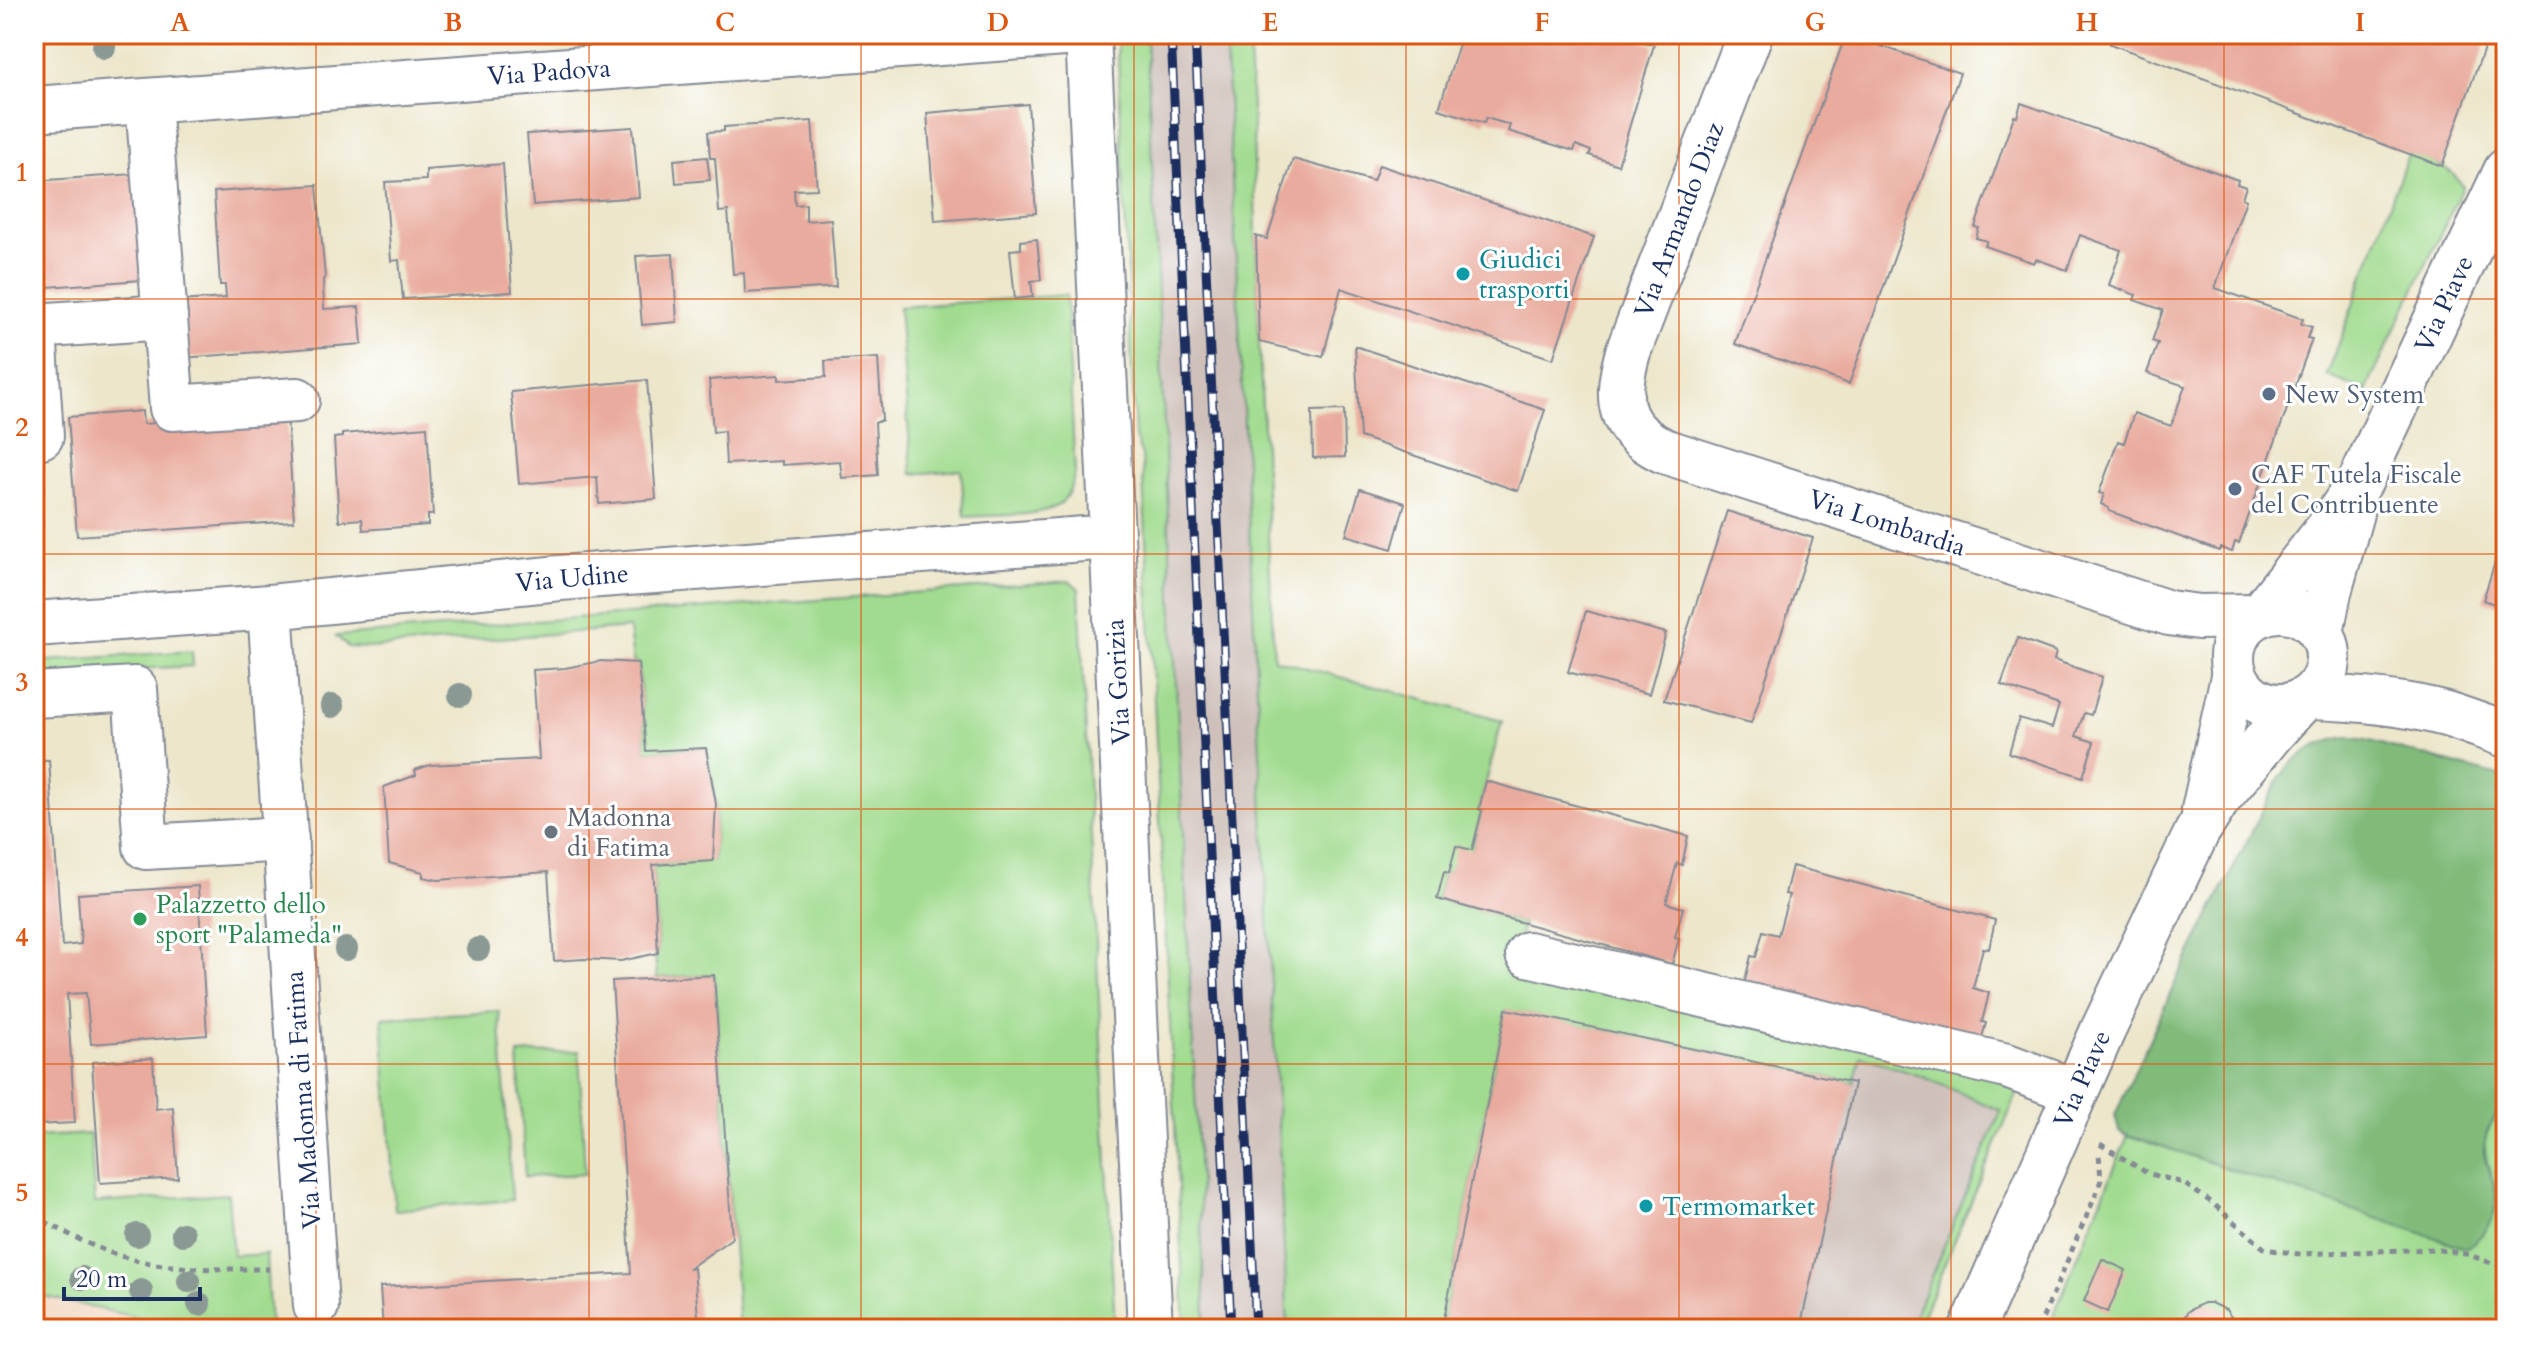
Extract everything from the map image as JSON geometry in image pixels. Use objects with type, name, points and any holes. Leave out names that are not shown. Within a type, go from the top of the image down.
[{"type":"street","name":"Via Padova","points":[[34,109],[1065,34]]},
{"type":"street","name":"Via Gorizia","points":[[1088,34],[1150,1329]]},
{"type":"street","name":"Via Armando Diaz","points":[[1622,410],[1620,382],[1628,352],[1750,34]]},
{"type":"street","points":[[148,102],[172,408],[297,400]]},
{"type":"street","name":"Via Piave","points":[[2258,614],[2331,525],[2361,480],[2506,171]]},
{"type":"street","points":[[41,436],[34,328],[165,317]]},
{"type":"street","name":"Via Lombardia","points":[[1622,410],[1631,428],[1645,442],[1664,451],[2169,613],[2199,617],[2258,614]]},
{"type":"street","name":"Via Piave","points":[[2323,637],[2329,592],[2361,480]]},
{"type":"street","name":"Via Udine","points":[[34,624],[270,607],[560,578],[1111,537]]},
{"type":"street","name":"Via Madonna di Fatima","points":[[270,607],[315,1286]]},
{"type":"street","points":[[2447,715],[2352,663],[2302,615],[2287,610],[2258,614],[2236,637],[2233,667],[2238,683],[2261,702],[2276,706],[2304,699],[2342,698],[2402,705],[2447,715],[2506,735]]},
{"type":"street","name":"Via Lombardia","points":[[2169,613],[2195,627],[2233,667]]},
{"type":"street","points":[[2304,699],[2324,678],[2328,664],[2323,637]]},
{"type":"street","name":"Via Piave","points":[[2197,832],[2209,792],[2233,667]]},
{"type":"street","points":[[34,695],[135,689],[146,847],[286,839]]},
{"type":"street","name":"Via Piave","points":[[1972,1329],[2103,1030],[2197,832],[2218,799],[2304,699]]},
{"type":"street","points":[[1528,954],[2007,1066],[2076,1092]]},
{"type":"path","points":[[2091,1139],[2147,1173],[2183,1183],[2211,1202],[2265,1249],[2299,1254],[2433,1249],[2466,1254],[2506,1268]]},
{"type":"path","points":[[34,1216],[101,1249],[139,1260],[225,1268],[315,1286]]},
{"type":"path","points":[[34,1315],[93,1329]]},
{"type":"shaded area","points":[[1146,34],[1225,34],[1288,1329],[1206,1329]]},
{"type":"shaded area","name":"Termomarket","points":[[1505,967],[2022,1083],[1917,1329],[1442,1329],[1495,1063]]},
{"type":"shaded area","points":[[34,1294],[188,1329],[34,1329]]},
{"type":"green space","points":[[1117,34],[1146,34],[1206,1329],[1185,1329],[1142,456],[1135,437]]},
{"type":"green space","points":[[1225,34],[1248,34],[1274,659],[1502,721],[1479,809],[1482,811],[1472,850],[1449,873],[1444,872],[1437,898],[1523,923],[1512,969],[2022,1083],[1917,1329],[1909,1329],[2001,1111],[1926,1078],[1861,1056],[1854,1083],[1506,1010],[1442,1329],[1288,1329]]},
{"type":"green space","points":[[2409,152],[2446,169],[2463,187],[2366,391],[2327,376]]},
{"type":"green space","points":[[1066,295],[1075,474],[1070,490],[1061,503],[1042,511],[965,517],[961,470],[912,474],[899,307]]},
{"type":"green space","points":[[1070,581],[1079,589],[1115,1329],[739,1329],[714,975],[657,978],[655,954],[658,953],[653,865],[713,860],[716,804],[706,748],[646,751],[638,663],[633,662],[629,628],[369,648],[348,647],[336,636]]},
{"type":"green space","points":[[192,651],[193,666],[34,675],[34,662]]},
{"type":"green space","points":[[2347,737],[2506,778],[2506,1101],[2490,1125],[2484,1145],[2495,1189],[2493,1216],[2486,1230],[2466,1248],[2128,1135],[2119,1131],[2115,1115],[2176,981],[2279,778],[2308,750]]},
{"type":"green space","points":[[499,1011],[512,1200],[395,1210],[382,1018]]},
{"type":"green space","points":[[579,1051],[585,1174],[525,1177],[518,1054]]},
{"type":"green space","points":[[2506,1101],[2506,1329],[2048,1329],[2128,1135],[2466,1247],[2495,1189],[2485,1143],[2491,1124]]},
{"type":"green space","points":[[90,1134],[95,1203],[228,1194],[233,1256],[266,1254],[270,1329],[188,1329],[34,1294],[34,1137]]},
{"type":"building","points":[[1462,34],[1619,34],[1654,45],[1618,165],[1589,155],[1591,151],[1576,145],[1574,151],[1508,131],[1510,125],[1486,118],[1484,123],[1439,109]]},
{"type":"building","points":[[1846,34],[1960,73],[1849,384],[1735,344]]},
{"type":"building","points":[[2114,34],[2489,34],[2442,166],[2110,44]]},
{"type":"building","points":[[2021,103],[2238,180],[2237,184],[2246,187],[2242,198],[2246,200],[2215,288],[2303,319],[2301,324],[2312,327],[2307,338],[2312,339],[2239,543],[2235,542],[2232,552],[2220,548],[2219,551],[2109,511],[2101,504],[2104,494],[2099,493],[2118,441],[2124,443],[2134,413],[2171,426],[2185,386],[2147,373],[2158,343],[2152,341],[2163,310],[2134,300],[2136,295],[2109,285],[2121,250],[2080,235],[2067,270],[2036,259],[2034,263],[1985,246],[1987,241],[1976,238],[1979,228],[1975,227]]},
{"type":"building","points":[[1028,104],[1036,213],[935,221],[927,113]]},
{"type":"building","points":[[812,121],[817,189],[794,190],[795,205],[806,204],[806,221],[831,219],[836,287],[745,293],[744,273],[733,274],[728,211],[719,212],[715,158],[710,158],[708,132],[724,131],[724,127]]},
{"type":"building","points":[[633,127],[639,197],[533,205],[527,134]]},
{"type":"building","points":[[707,157],[710,180],[676,183],[674,160]]},
{"type":"building","name":"Giudici trasporti","points":[[1293,159],[1373,181],[1379,165],[1594,237],[1553,359],[1341,288],[1323,357],[1259,342],[1256,236],[1267,239]]},
{"type":"building","points":[[503,164],[512,292],[403,299],[399,260],[391,261],[385,182],[426,180],[426,170]]},
{"type":"building","points":[[134,174],[141,280],[34,288],[34,181]]},
{"type":"building","points":[[317,185],[325,278],[324,309],[359,307],[362,344],[183,358],[178,301],[226,298],[225,285],[220,285],[214,192]]},
{"type":"building","points":[[1037,239],[1041,280],[1031,281],[1033,297],[1015,299],[1010,250],[1021,249],[1021,241]]},
{"type":"building","points":[[673,254],[677,322],[642,325],[636,256]]},
{"type":"building","points":[[1355,346],[1545,410],[1518,491],[1360,437]]},
{"type":"building","points":[[878,358],[882,420],[875,423],[878,475],[842,478],[840,461],[782,465],[782,461],[726,464],[724,431],[713,432],[709,380],[779,375],[779,380],[826,377],[825,361]]},
{"type":"building","points":[[647,380],[656,499],[599,504],[597,477],[519,484],[511,392]]},
{"type":"building","points":[[1344,410],[1345,457],[1313,458],[1312,411]]},
{"type":"building","points":[[142,411],[143,424],[287,414],[294,521],[77,536],[68,417]]},
{"type":"building","points":[[427,427],[433,515],[428,515],[428,525],[363,530],[362,519],[339,521],[334,438],[342,437],[342,434]]},
{"type":"building","points":[[1360,489],[1405,503],[1392,549],[1346,535]]},
{"type":"building","points":[[1727,511],[1813,538],[1751,723],[1664,700]]},
{"type":"building","points":[[2506,530],[2506,608],[2483,600]]},
{"type":"building","points":[[1586,611],[1666,633],[1649,694],[1568,672]]},
{"type":"building","points":[[2018,638],[2056,652],[2054,660],[2102,677],[2091,715],[2084,713],[2076,736],[2094,742],[2083,777],[2009,753],[2019,718],[2052,728],[2059,705],[2001,685]]},
{"type":"building","name":"Madonna di Fatima","points":[[601,661],[638,663],[646,751],[706,748],[716,804],[713,861],[653,865],[658,953],[621,961],[554,961],[548,872],[438,880],[423,877],[423,872],[389,863],[384,787],[416,775],[415,770],[430,765],[539,759],[533,670]]},
{"type":"building","name":"Palazzetto dello sport \"Palameda\"","points":[[34,760],[49,760],[62,946],[81,944],[78,894],[198,886],[207,1035],[91,1044],[86,993],[67,994],[75,1123],[34,1125]]},
{"type":"building","points":[[1486,781],[1688,836],[1682,865],[1677,863],[1666,903],[1683,908],[1672,964],[1437,899],[1444,872],[1449,873],[1456,846],[1472,850]]},
{"type":"building","points":[[1792,866],[1995,920],[1989,949],[1983,948],[1973,988],[1989,993],[1982,1022],[1986,1023],[1979,1048],[1744,984],[1751,956],[1756,957],[1763,931],[1778,935],[1789,895],[1785,894]]},
{"type":"building","points":[[714,975],[732,1238],[688,1269],[694,1268],[699,1329],[383,1329],[380,1287],[631,1273],[612,981]]},
{"type":"building","name":"Termomarket","points":[[1506,1009],[1854,1083],[1800,1329],[1442,1329]]},
{"type":"building","points":[[153,1058],[156,1109],[173,1107],[178,1178],[100,1183],[92,1062]]},
{"type":"building","points":[[2102,1259],[2126,1270],[2108,1312],[2084,1301]]},
{"type":"building","points":[[2203,1303],[2226,1310],[2233,1329],[2181,1329],[2188,1311]]},
{"type":"railway","points":[[1171,34],[1231,1329]]},
{"type":"railway","points":[[1195,34],[1256,1329]]},
{"type":"place","name":"Giudici trasporti","points":[[1463,274]]},
{"type":"place","name":"New System","points":[[2269,394]]},
{"type":"place","name":"CAF Tutela Fiscale del Contribuente","points":[[2235,489]]},
{"type":"place","name":"Madonna di Fatima","points":[[551,832]]},
{"type":"place","name":"Palazzetto dello sport \"Palameda\"","points":[[140,919]]},
{"type":"place","name":"Termomarket","points":[[1646,1206]]}]
